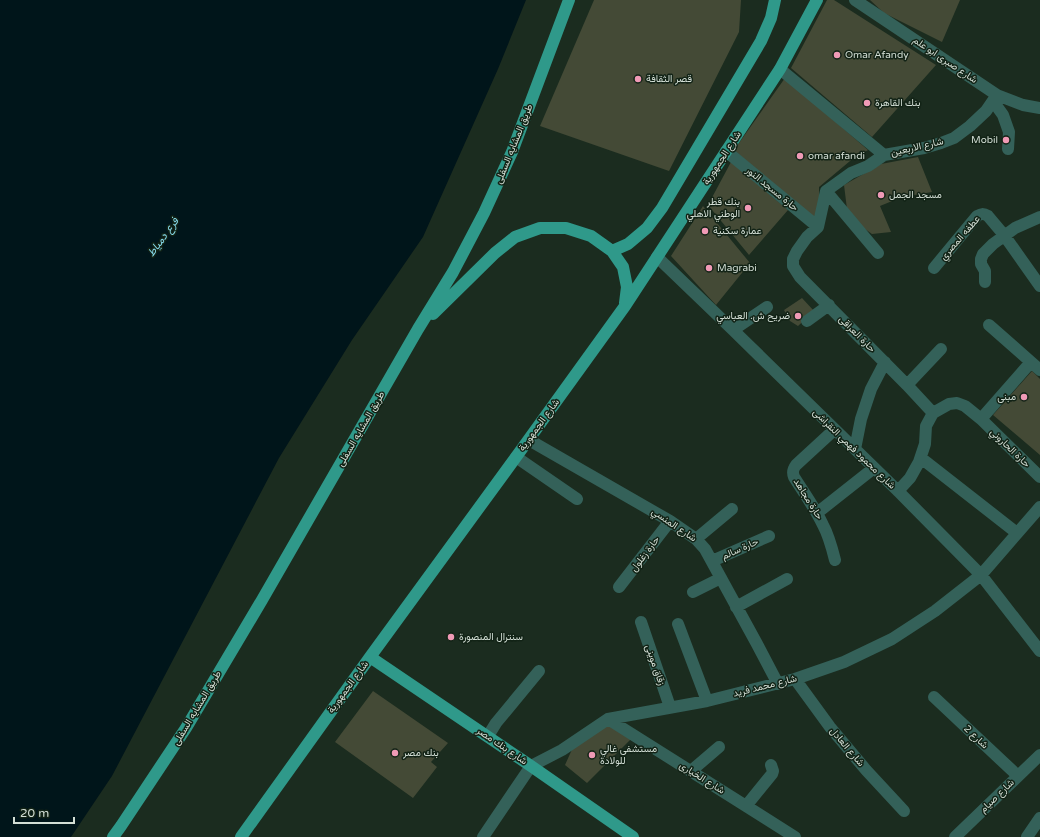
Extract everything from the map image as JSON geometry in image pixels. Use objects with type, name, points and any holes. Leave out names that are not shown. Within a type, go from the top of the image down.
[{"type":"main road","name":"طريق المشايه السفلى","points":[[113,837],[186,728],[262,600],[418,329],[453,272],[484,213],[512,152],[569,0]]},
{"type":"main road","points":[[612,251],[628,244],[647,228],[662,208],[762,41],[771,18],[775,0]]},
{"type":"main road","name":"شارع الجمهورية","points":[[241,837],[370,657],[529,440],[624,306],[780,69],[816,0]]},
{"type":"main road","points":[[418,329],[495,253],[516,237],[540,228],[566,228],[591,236],[612,251],[623,267],[627,287],[624,306]]},
{"type":"main road","name":"شارع بنك مصر","points":[[370,657],[488,736],[633,837]]},
{"type":"street","name":"شارع صبرى ابو علم","points":[[855,0],[995,98],[1040,108]]},
{"type":"street","points":[[780,69],[884,155]]},
{"type":"street","points":[[995,98],[1003,115],[1008,132],[1008,149]]},
{"type":"street","name":"شارع الاربعين","points":[[826,191],[851,173],[868,166],[884,155],[924,148],[954,138],[986,111],[995,98]]},
{"type":"street","name":"حارة مسجد النور","points":[[726,151],[818,226]]},
{"type":"street","points":[[818,226],[826,191]]},
{"type":"street","points":[[826,191],[878,253]]},
{"type":"street","name":"عطفه المصري","points":[[934,268],[977,216],[981,214],[988,216],[1004,235]]},
{"type":"street","points":[[985,282],[984,271],[981,264],[982,254],[1004,235],[1015,228],[1040,217]]},
{"type":"street","name":"حارة العراقى","points":[[818,226],[807,237],[797,251],[793,259],[793,266],[800,277],[885,362],[933,413]]},
{"type":"street","points":[[1004,235],[1040,286]]},
{"type":"street","name":"شارع محمود فهمي النقراشى","points":[[657,257],[898,491],[981,575],[1040,651]]},
{"type":"street","points":[[807,321],[829,305]]},
{"type":"street","points":[[733,330],[767,307]]},
{"type":"street","points":[[981,420],[1036,366],[989,325]]},
{"type":"street","points":[[907,385],[941,349]]},
{"type":"street","points":[[855,449],[861,419],[871,389],[885,362]]},
{"type":"street","name":"حارة الحاروني","points":[[933,413],[949,404],[957,403],[965,406],[1040,477]]},
{"type":"street","points":[[898,491],[910,478],[921,458],[925,444],[926,426],[933,413]]},
{"type":"street","name":"حارة مجاهد","points":[[834,430],[793,469],[792,473],[824,525],[835,560]]},
{"type":"street","name":"شارع المنسي","points":[[529,440],[670,521],[696,539],[705,549],[712,561],[778,684]]},
{"type":"street","points":[[516,458],[577,499]]},
{"type":"street","points":[[921,458],[1017,533]]},
{"type":"street","points":[[817,513],[874,468]]},
{"type":"street","name":"شارع محمد فريد","points":[[482,837],[531,766],[562,750],[608,719],[707,701],[778,684],[844,662],[892,639],[935,611],[981,575],[1040,507]]},
{"type":"street","points":[[696,539],[732,509]]},
{"type":"street","name":"حارة زغلول","points":[[620,587],[670,521]]},
{"type":"street","name":"حارة سالم","points":[[712,561],[769,536]]},
{"type":"street","points":[[693,592],[721,578]]},
{"type":"street","points":[[736,606],[787,578]]},
{"type":"street","name":"زقاق موينى","points":[[641,622],[670,707]]},
{"type":"street","points":[[678,624],[707,701]]},
{"type":"street","points":[[488,736],[496,723],[539,671]]},
{"type":"street","name":"شارع العادل","points":[[795,679],[830,727],[866,770],[904,811]]},
{"type":"street","name":"شارع 2","points":[[934,697],[1018,776]]},
{"type":"street","name":"شارع الخيارى","points":[[608,719],[795,837]]},
{"type":"street","points":[[691,771],[719,747]]},
{"type":"street","name":"شارع صيام","points":[[954,837],[1040,755]]},
{"type":"street","points":[[746,806],[772,774],[773,770],[771,765]]},
{"type":"street","points":[[1027,837],[1040,818]]},
{"type":"water","name":"فرع دمياط","points":[[0,0],[526,0],[498,69],[423,237],[352,340],[279,458],[112,776],[71,837],[0,837]]},
{"type":"building","name":"قصر الثقافة","points":[[594,0],[741,0],[739,32],[669,171],[540,126]]},
{"type":"building","name":"بنك القاهرة","points":[[827,0],[834,0],[936,65],[872,137],[791,68]]},
{"type":"building","points":[[870,0],[960,0],[942,42],[884,13]]},
{"type":"building","name":"omar afandi","points":[[785,78],[868,150],[850,161],[819,187],[819,224],[734,150]]},
{"type":"building","name":"مسجد الجمل","points":[[918,157],[932,192],[902,197],[880,206],[891,232],[872,234],[848,217],[844,185],[881,164]]},
{"type":"building","name":"بنك قطر الوطني الاهلي","points":[[731,162],[788,210],[749,255],[708,205]]},
{"type":"building","name":"عمارة سكنية","points":[[703,206],[750,263],[716,305],[671,256]]},
{"type":"building","name":"ضريح ش. العباسي","points":[[802,298],[814,311],[798,326],[790,321],[784,310]]},
{"type":"building","name":"مبنى","points":[[1032,371],[1040,379],[1040,455],[993,415]]},
{"type":"building","name":"بنك مصر","points":[[373,691],[448,743],[431,762],[437,767],[413,798],[335,742]]},
{"type":"building","name":"مستشفى غالي للولادة","points":[[608,722],[632,738],[587,783],[565,765],[574,745]]},
{"type":"place","name":"Omar Afandy","points":[[837,55]]},
{"type":"place","name":"قصر الثقافة","points":[[638,79]]},
{"type":"place","name":"بنك القاهرة","points":[[867,103]]},
{"type":"place","name":"Mobil","points":[[1006,140]]},
{"type":"place","name":"omar afandi","points":[[800,156]]},
{"type":"place","name":"مسجد الجمل","points":[[881,195]]},
{"type":"place","name":"بنك قطر الوطني الاهلي","points":[[748,208]]},
{"type":"place","name":"عمارة سكنية","points":[[705,231]]},
{"type":"place","name":"Magrabi","points":[[709,268]]},
{"type":"place","name":"ضريح ش. العباسي","points":[[798,316]]},
{"type":"place","name":"مبنى","points":[[1024,397]]},
{"type":"place","name":"سنترال المنصورة","points":[[451,637]]},
{"type":"place","name":"بنك مصر","points":[[395,753]]},
{"type":"place","name":"مستشفى غالي للولادة","points":[[592,755]]}]
